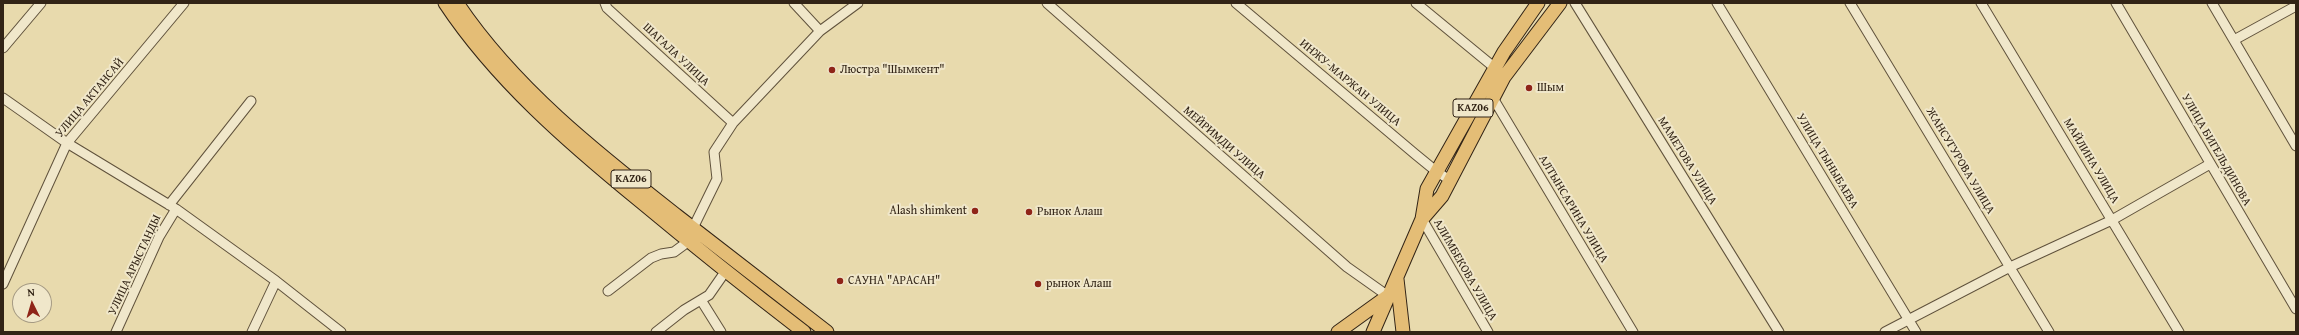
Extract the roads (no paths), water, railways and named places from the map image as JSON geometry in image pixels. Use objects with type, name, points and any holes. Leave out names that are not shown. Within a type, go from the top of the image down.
[{"type":"highway","name":"KАZ06","points":[[445,3],[487,58],[544,117],[595,164],[725,272],[804,332]]},
{"type":"highway","name":"KАZ06","points":[[457,3],[495,52],[550,110],[601,156],[827,332]]},
{"type":"highway","name":"KАZ06","points":[[1373,332],[1422,219],[1427,189],[1495,68],[1529,14],[1538,3]]},
{"type":"highway","name":"KАZ06","points":[[1422,219],[1442,196],[1504,77],[1560,3]]},
{"type":"highway","points":[[1397,279],[1403,332]]},
{"type":"highway","name":"KАZ06","points":[[1338,332],[1388,296]]},
{"type":"highway","points":[[1370,332],[1378,319]]},
{"type":"street","points":[[3,48],[41,3]]},
{"type":"street","name":"УЛИЦА АКТАНСАЙ","points":[[3,284],[66,143],[184,3]]},
{"type":"street","name":"ШАГАЛА УЛИЦА","points":[[605,3],[607,8],[733,123]]},
{"type":"street","points":[[794,3],[820,31]]},
{"type":"street","points":[[693,228],[717,179],[714,152],[733,123],[820,31],[858,3]]},
{"type":"street","name":"МЕЙРИМДИ УЛИЦА","points":[[1046,3],[1347,267],[1388,296]]},
{"type":"street","name":"ИНЖУ-МАРЖАН УЛИЦА","points":[[1236,3],[1437,172],[1450,180]]},
{"type":"street","points":[[1416,3],[1495,68]]},
{"type":"street","name":"МАМЕТОВА УЛИЦА","points":[[1575,3],[1779,332]]},
{"type":"street","name":"УЛИЦА ТЫНЫБАЕВА","points":[[1717,3],[1916,332]]},
{"type":"street","name":"ЖАНСУГУРОВА УЛИЦА","points":[[1850,3],[2049,332]]},
{"type":"street","name":"МАЙЛИНА УЛИЦА","points":[[1981,3],[2179,332]]},
{"type":"street","name":"УЛИЦА БИГЕЛЬДИНОВА","points":[[2116,3],[2296,309]]},
{"type":"street","points":[[2212,3],[2296,146]]},
{"type":"street","points":[[2234,40],[2296,6]]},
{"type":"street","points":[[3,98],[66,143],[173,207],[276,281],[341,332]]},
{"type":"street","name":"АЛТЫНСАРИНА УЛИЦА","points":[[1493,98],[1633,332]]},
{"type":"street","name":"УЛИЦА АРЫСТАНДЫ","points":[[116,332],[173,207],[251,101]]},
{"type":"street","points":[[1885,332],[2010,267],[2112,220],[2210,164]]},
{"type":"street","name":"АЛИМБЕКОВА УЛИЦА","points":[[1422,219],[1488,332]]},
{"type":"street","points":[[608,291],[651,258],[661,254],[674,252],[689,241]]},
{"type":"street","points":[[656,332],[709,295],[725,272]]},
{"type":"street","points":[[252,332],[276,281]]},
{"type":"street","points":[[701,300],[721,332]]},
{"type":"place","name":"Люстра \"Шымкент\"","points":[[832,70]]},
{"type":"place","name":"Шым","points":[[1529,88]]},
{"type":"place","name":"Alash shimkent","points":[[975,211]]},
{"type":"place","name":"Рынок Алаш","points":[[1029,212]]},
{"type":"place","name":"САУНА \"АРАСАН\"","points":[[840,281]]},
{"type":"place","name":"рынок Алаш","points":[[1038,284]]}]
